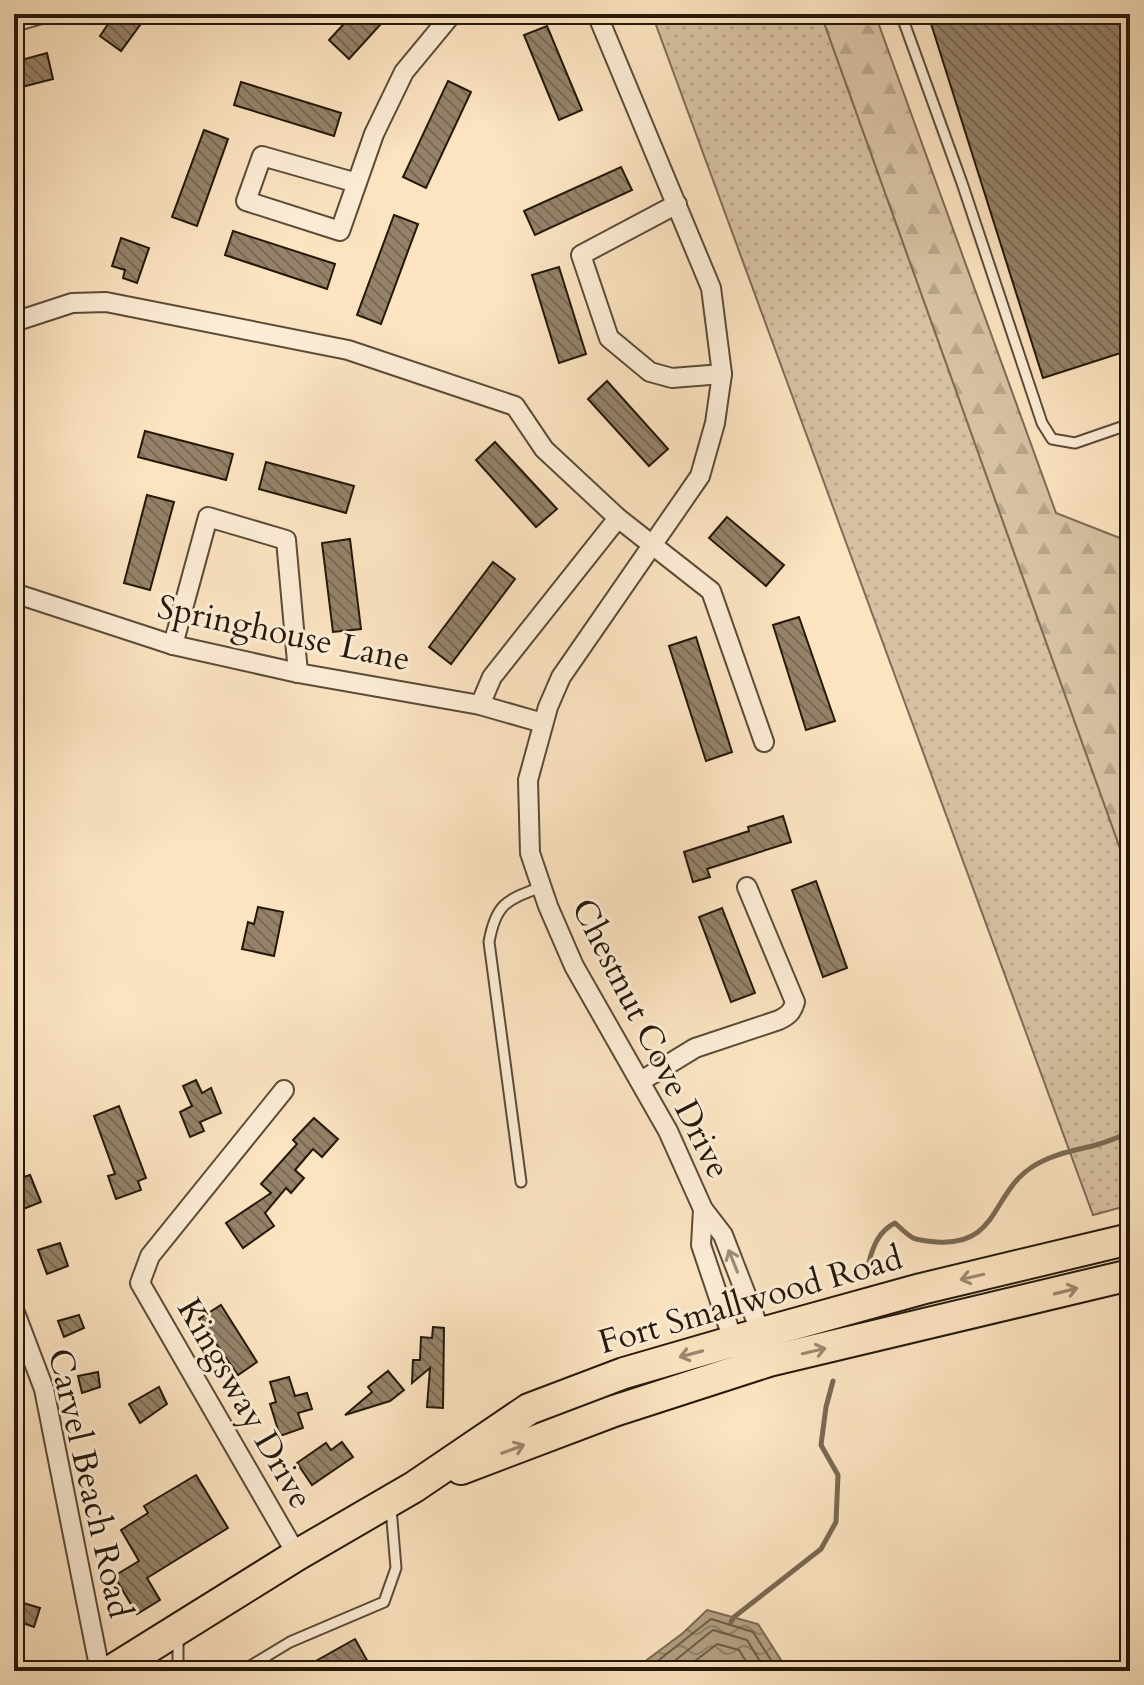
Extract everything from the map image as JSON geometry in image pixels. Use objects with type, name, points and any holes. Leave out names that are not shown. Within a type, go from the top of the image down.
[{"type":"main road","name":"Fort Smallwood Road","points":[[111,1671],[144,1656],[178,1628],[402,1494],[614,1411],[752,1351],[921,1289],[1130,1239]]},
{"type":"main road","name":"Fort Smallwood Road","points":[[752,1351],[1130,1275]]},
{"type":"street","points":[[14,22],[41,14]]},
{"type":"street","points":[[357,183],[262,156],[246,201],[340,231],[357,183],[374,134],[404,72],[452,14]]},
{"type":"street","name":"Chestnut Cove Drive","points":[[597,14],[711,288],[722,374],[715,423],[700,476],[654,547],[561,677],[543,723],[528,780],[530,853],[574,966],[668,1131],[703,1209],[723,1235],[752,1351]]},
{"type":"street","points":[[677,204],[581,255],[609,338],[650,372],[672,378],[722,374]]},
{"type":"street","points":[[14,322],[72,303],[106,302],[348,350],[515,406],[544,449],[618,518],[711,591],[764,742]]},
{"type":"street","points":[[173,645],[208,517],[286,540],[298,673]]},
{"type":"street","points":[[480,705],[492,677],[618,518]]},
{"type":"street","name":"Springhouse Lane","points":[[14,593],[173,645],[298,673],[480,705],[543,723]]},
{"type":"street","points":[[641,1081],[695,1048],[779,1020],[793,1009],[795,1002],[747,887]]},
{"type":"street","name":"Kingsway Drive","points":[[284,1090],[150,1256],[140,1283],[297,1555]]},
{"type":"street","name":"Chestnut Cove Drive","points":[[703,1209],[701,1245],[752,1351]]},
{"type":"street","name":"Carvel Beach Road","points":[[14,1310],[44,1389],[100,1671]]},
{"type":"lane","points":[[901,14],[962,183],[1042,423],[1052,439],[1075,443],[1130,424]]},
{"type":"lane","points":[[521,1182],[489,942],[492,924],[507,900],[541,887]]},
{"type":"lane","points":[[242,1671],[290,1642],[384,1602],[396,1568],[402,1494]]},
{"type":"lane","points":[[178,1628],[178,1671]]},
{"type":"green space","points":[[652,14],[821,14],[1130,876],[1130,1205],[1093,1215]]},
{"type":"green space","points":[[821,14],[875,14],[1056,513],[1130,542],[1130,876]]},
{"type":"water","points":[[707,1610],[758,1624],[788,1671],[632,1671],[683,1633]]},
{"type":"building","points":[[115,14],[148,14],[121,51],[100,36]]},
{"type":"building","points":[[353,14],[390,14],[349,59],[329,40]]},
{"type":"building","points":[[928,14],[1130,14],[1130,350],[1043,378]]},
{"type":"building","points":[[547,26],[582,110],[559,120],[524,35]]},
{"type":"building","points":[[47,53],[53,79],[14,89],[14,62]]},
{"type":"building","points":[[448,81],[471,92],[426,188],[403,177]]},
{"type":"building","points":[[241,82],[341,113],[334,136],[234,105]]},
{"type":"building","points":[[204,130],[228,139],[197,226],[172,217]]},
{"type":"building","points":[[621,167],[632,190],[535,235],[524,211]]},
{"type":"building","points":[[394,215],[418,224],[381,324],[357,315]]},
{"type":"building","points":[[233,231],[335,264],[327,289],[225,255]]},
{"type":"building","points":[[121,238],[149,248],[137,283],[123,278],[125,270],[112,266]]},
{"type":"building","points":[[559,267],[586,354],[559,363],[532,275]]},
{"type":"building","points":[[607,381],[668,449],[649,466],[588,399]]},
{"type":"building","points":[[145,431],[233,454],[226,480],[138,457]]},
{"type":"building","points":[[495,442],[557,509],[536,527],[476,460]]},
{"type":"building","points":[[266,462],[354,486],[346,513],[259,489]]},
{"type":"building","points":[[147,495],[174,502],[150,590],[124,583]]},
{"type":"building","points":[[727,517],[784,565],[766,586],[709,538]]},
{"type":"building","points":[[350,539],[361,629],[333,632],[322,543]]},
{"type":"building","points":[[493,562],[515,579],[451,664],[429,647]]},
{"type":"building","points":[[799,617],[835,721],[806,730],[773,625]]},
{"type":"building","points":[[696,637],[732,752],[706,761],[669,646]]},
{"type":"building","points":[[783,816],[791,842],[707,869],[710,877],[693,882],[684,852],[749,831],[748,827]]},
{"type":"building","points":[[816,881],[847,968],[823,977],[792,890]]},
{"type":"building","points":[[258,907],[283,912],[274,956],[242,949],[248,922],[254,924]]},
{"type":"building","points":[[722,908],[755,993],[731,1002],[699,917]]},
{"type":"building","points":[[196,1080],[202,1093],[211,1088],[221,1113],[200,1122],[204,1131],[190,1137],[180,1112],[192,1106],[183,1086]]},
{"type":"building","points":[[119,1106],[146,1178],[138,1181],[141,1190],[116,1199],[108,1176],[115,1174],[94,1116]]},
{"type":"building","points":[[314,1118],[338,1139],[322,1157],[313,1149],[295,1170],[304,1178],[291,1193],[286,1188],[265,1213],[274,1226],[243,1248],[226,1223],[271,1193],[261,1184],[297,1144],[293,1140]]},
{"type":"building","points":[[30,1175],[41,1202],[21,1210],[14,1192],[14,1180]]},
{"type":"building","points":[[60,1243],[68,1266],[47,1274],[38,1250]]},
{"type":"building","points":[[221,1305],[257,1362],[238,1375],[199,1319]]},
{"type":"building","points":[[79,1315],[84,1328],[64,1337],[58,1321]]},
{"type":"building","points":[[433,1327],[444,1328],[443,1408],[427,1407],[430,1368],[412,1383],[413,1360],[420,1360],[421,1337],[432,1338]]},
{"type":"building","points":[[388,1371],[404,1390],[390,1401],[345,1415],[372,1392],[368,1387]]},
{"type":"building","points":[[98,1372],[100,1387],[82,1393],[78,1376]]},
{"type":"building","points":[[289,1377],[295,1396],[307,1393],[312,1409],[298,1413],[303,1428],[280,1436],[270,1404],[276,1402],[270,1382]]},
{"type":"building","points":[[159,1387],[167,1404],[140,1423],[129,1404]]},
{"type":"building","points":[[342,1442],[353,1457],[312,1485],[297,1463],[326,1443],[331,1450]]},
{"type":"building","points":[[196,1475],[228,1528],[147,1578],[160,1600],[137,1614],[114,1576],[139,1561],[121,1530],[148,1513],[144,1506]]},
{"type":"building","points":[[20,1602],[40,1608],[34,1627],[14,1620],[14,1606],[18,1607]]},
{"type":"building","points":[[355,1639],[373,1671],[298,1671]]},
{"type":"waterway","points":[[869,1262],[878,1240],[895,1223],[910,1236],[922,1241],[957,1241],[972,1236],[992,1216],[1019,1178],[1032,1167],[1055,1156],[1130,1132]]},
{"type":"waterway","points":[[731,1622],[821,1549],[836,1522],[838,1475],[821,1445],[833,1381]]}]
